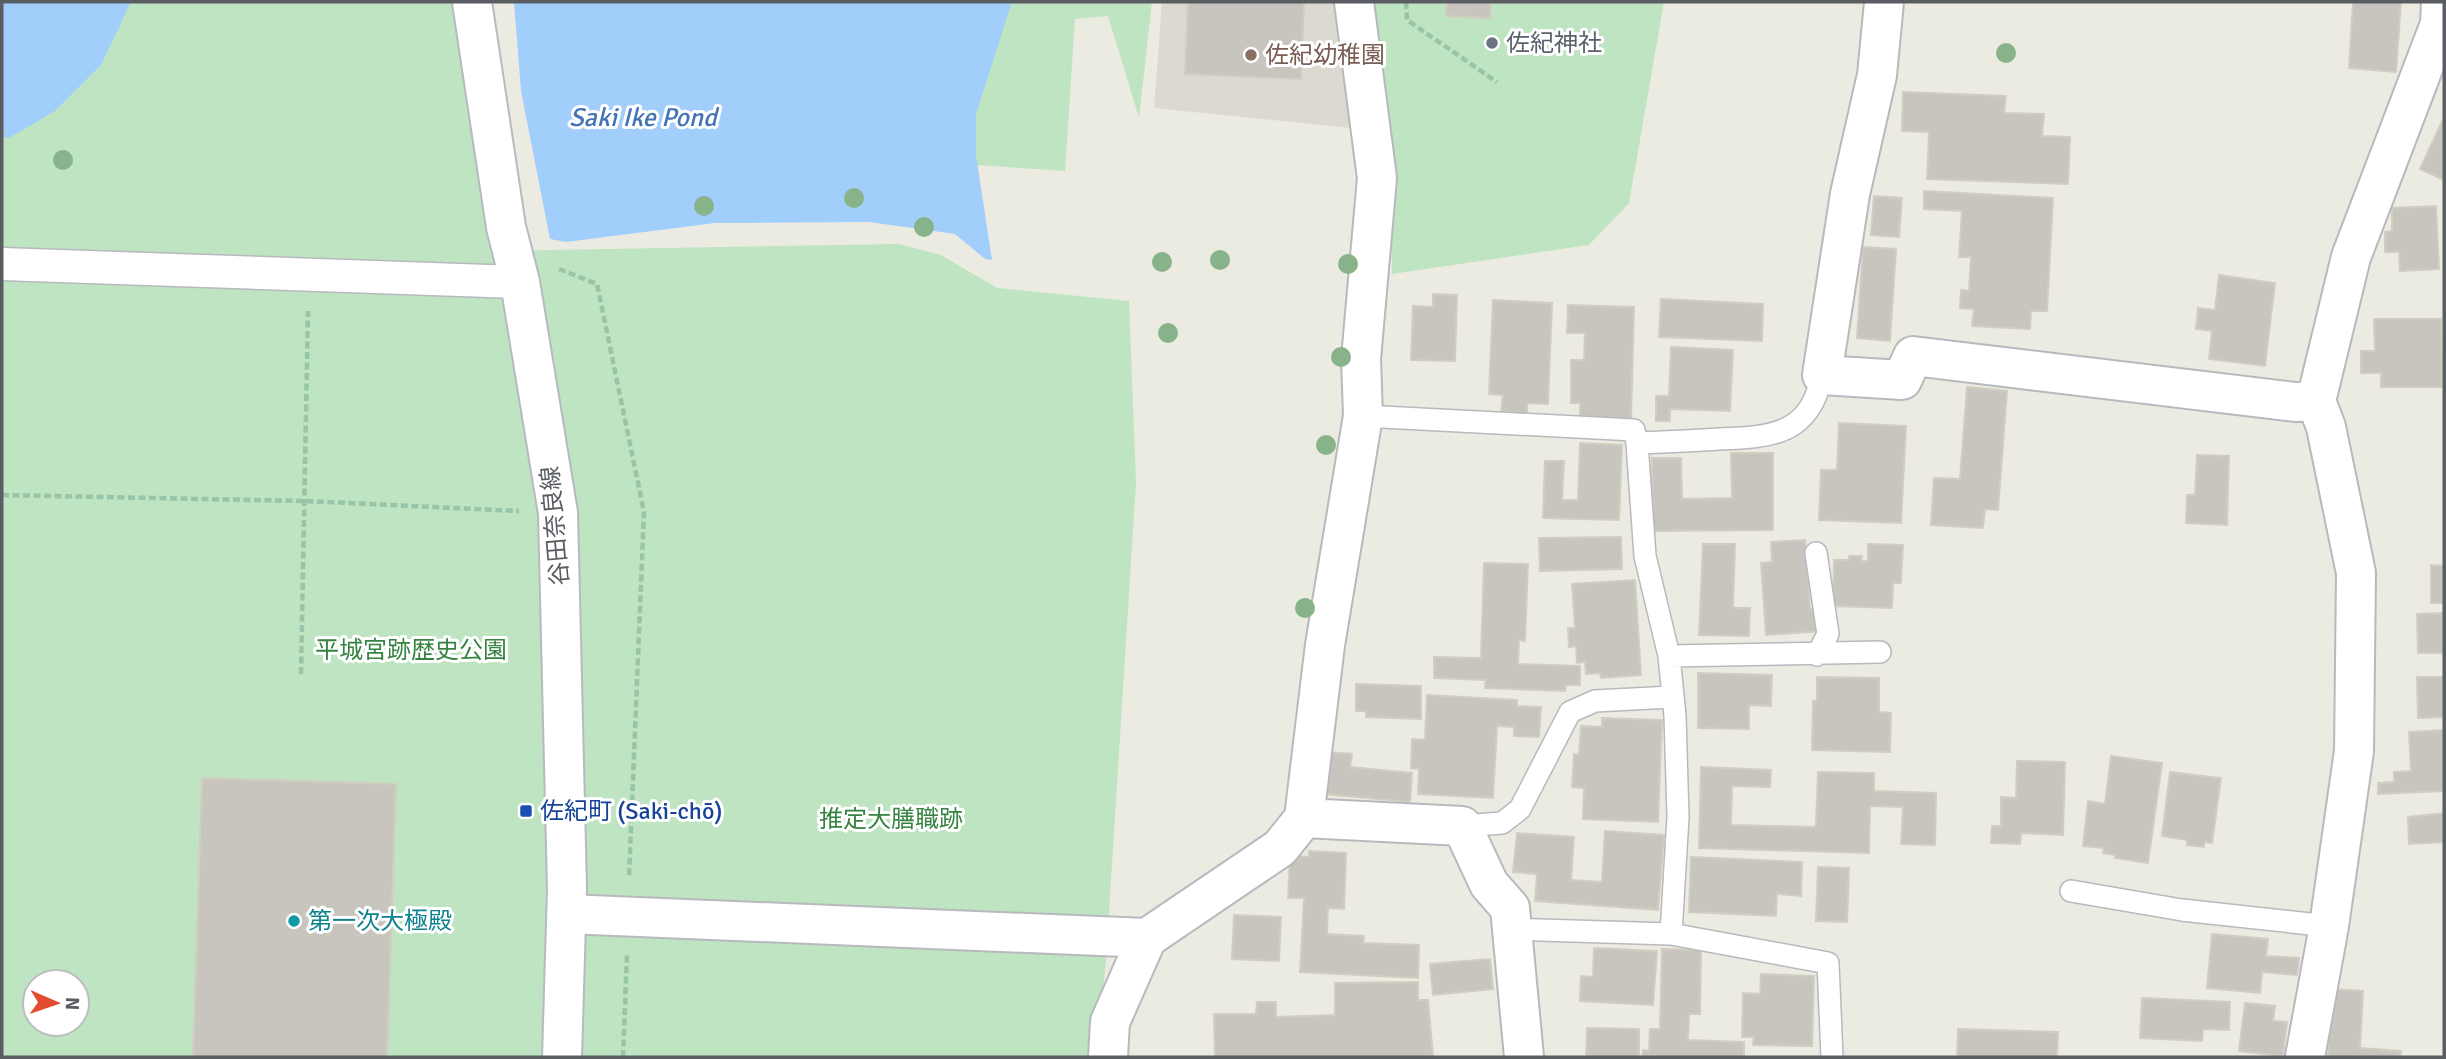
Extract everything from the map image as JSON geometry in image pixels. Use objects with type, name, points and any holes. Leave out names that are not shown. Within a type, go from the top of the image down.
[{"type":"street","name":"谷田奈良線","points":[[472,2],[506,227],[536,274],[558,513],[567,914],[562,1057]]},
{"type":"street","points":[[1108,1057],[1110,1022],[1147,938],[1280,848],[1304,818],[1325,645],[1363,416],[1360,359],[1377,178],[1354,2]]},
{"type":"street","points":[[1884,2],[1877,75],[1850,194],[1822,375],[1902,380],[1913,356],[2296,402],[2316,401]]},
{"type":"street","points":[[2305,1057],[2329,926],[2354,751],[2356,573],[2326,427],[2316,401],[2351,257],[2440,24],[2441,2]]},
{"type":"street","points":[[2,264],[536,274]]},
{"type":"street","points":[[1304,818],[1462,827],[1489,884],[1510,908],[1524,1057]]},
{"type":"street","points":[[567,914],[1147,938]]},
{"type":"lane","points":[[1637,443],[1778,434],[1798,422],[1817,399],[1822,375]]},
{"type":"lane","points":[[1363,416],[1634,430],[1644,556],[1669,656],[1675,716],[1678,817],[1671,934]]},
{"type":"lane","points":[[1816,553],[1828,634],[1817,655]]},
{"type":"lane","points":[[1669,656],[1880,652]]},
{"type":"lane","points":[[1462,827],[1502,823],[1520,809],[1570,712],[1595,701],[1671,697]]},
{"type":"lane","points":[[2071,891],[2182,910],[2329,926]]},
{"type":"lane","points":[[1511,929],[1671,934],[1828,963],[1832,1057]]},
{"type":"path","points":[[1406,2],[1407,20],[1497,82]]},
{"type":"path","points":[[536,274],[597,284],[644,512],[623,1057]]},
{"type":"path","points":[[301,674],[306,342]]},
{"type":"path","points":[[2,495],[305,501],[525,512]]},
{"type":"shaded area","name":"佐紀幼稚園","points":[[1162,2],[1338,2],[1351,128],[1154,108]]},
{"type":"green space","name":"平城宮跡歴史公園","points":[[2,2],[455,2],[493,251],[899,244],[941,255],[997,288],[1129,301],[1136,483],[1106,960],[1096,1057],[2,1057]]},
{"type":"green space","points":[[985,2],[1152,2],[1139,118],[1108,16],[1075,19],[1065,171],[918,161]]},
{"type":"green space","points":[[1371,2],[1664,2],[1629,203],[1589,245],[1392,274],[1390,152]]},
{"type":"water","points":[[2,2],[131,2],[101,65],[55,111],[9,138],[2,137]]},
{"type":"water","name":"Saki Ike Pond","points":[[514,2],[1012,2],[976,114],[976,155],[992,260],[985,259],[955,234],[869,222],[715,223],[566,242],[550,239],[521,91]]},
{"type":"building","points":[[1188,2],[1304,2],[1301,79],[1185,74]]},
{"type":"building","points":[[1447,2],[1491,2],[1490,18],[1446,16]]},
{"type":"building","points":[[2353,2],[2401,2],[2396,72],[2349,68]]},
{"type":"building","points":[[1903,92],[2006,96],[2004,113],[2044,114],[2042,136],[2070,137],[2068,184],[1927,179],[1929,132],[1902,131]]},
{"type":"building","points":[[2444,117],[2444,180],[2420,169]]},
{"type":"building","points":[[1924,191],[2053,198],[2047,311],[2031,311],[2030,329],[1972,326],[1974,309],[1960,308],[1961,290],[1969,291],[1971,257],[1959,257],[1962,211],[1924,209]]},
{"type":"building","points":[[1874,196],[1902,198],[1899,237],[1871,235]]},
{"type":"building","points":[[2436,206],[2439,269],[2400,271],[2399,252],[2385,252],[2385,232],[2392,231],[2392,208]]},
{"type":"building","points":[[1863,247],[1896,249],[1890,341],[1857,338]]},
{"type":"building","points":[[2219,275],[2275,283],[2265,366],[2209,359],[2212,331],[2196,329],[2198,308],[2215,310]]},
{"type":"building","points":[[1433,294],[1457,295],[1455,361],[1411,360],[1413,306],[1433,307]]},
{"type":"building","points":[[1661,299],[1763,304],[1762,341],[1659,337]]},
{"type":"building","points":[[1493,300],[1552,303],[1548,404],[1527,403],[1527,413],[1501,412],[1503,395],[1489,394]]},
{"type":"building","points":[[1568,305],[1634,307],[1631,420],[1580,419],[1580,403],[1571,403],[1571,360],[1584,360],[1585,333],[1567,333]]},
{"type":"building","points":[[2374,319],[2441,319],[2442,387],[2381,387],[2381,373],[2361,373],[2361,351],[2375,351]]},
{"type":"building","points":[[1671,347],[1733,350],[1730,411],[1670,409],[1670,421],[1656,421],[1656,396],[1669,396]]},
{"type":"building","points":[[1967,387],[2007,391],[1998,510],[1985,509],[1983,528],[1931,525],[1934,478],[1960,479]]},
{"type":"building","points":[[1839,423],[1906,426],[1901,523],[1819,520],[1821,470],[1837,470]]},
{"type":"building","points":[[1580,443],[1622,445],[1619,520],[1543,518],[1545,461],[1564,461],[1562,500],[1578,500]]},
{"type":"building","points":[[1731,453],[1773,453],[1773,530],[1653,531],[1652,458],[1681,458],[1682,499],[1732,498]]},
{"type":"building","points":[[2197,455],[2229,456],[2227,525],[2186,523],[2187,495],[2195,495]]},
{"type":"building","points":[[1621,537],[1622,569],[1540,571],[1539,538]]},
{"type":"building","points":[[1805,540],[1810,609],[1820,609],[1822,631],[1766,635],[1761,563],[1772,562],[1771,542]]},
{"type":"building","points":[[1703,544],[1735,544],[1733,608],[1750,608],[1749,636],[1699,635]]},
{"type":"building","points":[[1868,544],[1903,545],[1901,583],[1893,583],[1892,608],[1833,606],[1834,560],[1849,560],[1849,556],[1862,556],[1861,561],[1868,561]]},
{"type":"building","points":[[1484,563],[1528,564],[1525,641],[1519,640],[1518,664],[1580,666],[1580,685],[1566,685],[1565,691],[1485,688],[1486,680],[1434,678],[1434,657],[1481,658]]},
{"type":"building","points":[[2431,565],[2444,566],[2444,603],[2431,603]]},
{"type":"building","points":[[1635,580],[1641,675],[1601,678],[1600,673],[1586,674],[1585,662],[1577,663],[1576,646],[1569,647],[1568,628],[1575,628],[1572,584]]},
{"type":"building","points":[[2444,613],[2444,653],[2418,653],[2417,614]]},
{"type":"building","points":[[1698,673],[1772,675],[1771,706],[1749,705],[1749,729],[1698,728]]},
{"type":"building","points":[[1817,677],[1879,678],[1879,712],[1891,713],[1890,752],[1812,750],[1813,701],[1817,701]]},
{"type":"building","points":[[2417,677],[2444,677],[2444,717],[2418,718]]},
{"type":"building","points":[[1356,684],[1421,686],[1421,719],[1366,717],[1366,711],[1356,711]]},
{"type":"building","points":[[1427,695],[1517,700],[1517,706],[1541,707],[1539,737],[1514,736],[1514,727],[1497,726],[1493,798],[1418,794],[1419,769],[1411,768],[1412,739],[1425,740]]},
{"type":"building","points":[[1602,718],[1662,720],[1658,822],[1583,819],[1584,788],[1572,787],[1574,754],[1579,755],[1581,726],[1602,727]]},
{"type":"building","points":[[2444,730],[2444,791],[2378,794],[2378,783],[2394,782],[2394,772],[2411,771],[2409,732]]},
{"type":"building","points":[[1328,752],[1352,754],[1350,767],[1412,773],[1410,802],[1324,794]]},
{"type":"building","points":[[2111,756],[2162,763],[2148,863],[2115,858],[2115,855],[2103,853],[2104,848],[2083,846],[2088,801],[2105,804]]},
{"type":"building","points":[[2017,761],[2065,762],[2063,835],[2021,833],[2020,844],[1991,843],[1992,826],[2001,826],[2001,797],[2016,798]]},
{"type":"building","points":[[1701,767],[1771,770],[1770,787],[1732,786],[1731,825],[1816,827],[1818,772],[1874,773],[1874,791],[1936,793],[1935,845],[1901,844],[1903,807],[1870,806],[1869,853],[1699,848]]},
{"type":"building","points":[[2170,772],[2221,778],[2212,843],[2204,842],[2204,847],[2187,845],[2187,840],[2162,836]]},
{"type":"building","name":"第一次大極殿","points":[[202,778],[396,784],[387,1057],[193,1057]]},
{"type":"building","points":[[2444,813],[2444,842],[2409,844],[2408,817]]},
{"type":"building","points":[[1605,831],[1664,835],[1658,910],[1535,901],[1537,874],[1513,872],[1517,833],[1574,837],[1571,880],[1602,882]]},
{"type":"building","points":[[1309,851],[1346,853],[1344,909],[1328,908],[1327,934],[1364,936],[1363,943],[1419,945],[1418,978],[1300,972],[1304,898],[1288,898],[1290,859],[1293,856],[1309,857]]},
{"type":"building","points":[[1691,857],[1802,862],[1801,896],[1777,894],[1776,916],[1689,912]]},
{"type":"building","points":[[1818,867],[1849,868],[1847,922],[1816,921]]},
{"type":"building","points":[[1234,915],[1281,917],[1279,961],[1232,959]]},
{"type":"building","points":[[2212,934],[2268,939],[2266,956],[2299,958],[2297,975],[2262,972],[2260,993],[2207,988]]},
{"type":"building","points":[[1594,948],[1657,951],[1653,1005],[1580,1001],[1581,976],[1593,977]]},
{"type":"building","points":[[1662,949],[1701,950],[1700,1014],[1689,1014],[1688,1040],[1744,1042],[1744,1057],[1642,1057],[1643,1050],[1649,1051],[1650,1029],[1660,1029]]},
{"type":"building","points":[[1490,959],[1493,989],[1433,995],[1430,964]]},
{"type":"building","points":[[1761,974],[1814,976],[1812,1046],[1753,1045],[1754,1037],[1742,1037],[1743,993],[1760,994]]},
{"type":"building","points":[[1418,982],[1418,1000],[1428,1000],[1433,1057],[1215,1057],[1214,1014],[1256,1014],[1257,1002],[1276,1002],[1276,1017],[1335,1015],[1335,983]]},
{"type":"building","points":[[2332,989],[2363,991],[2360,1048],[2401,1051],[2400,1057],[2328,1057]]},
{"type":"building","points":[[2142,998],[2230,1002],[2229,1030],[2203,1029],[2202,1041],[2140,1038]]},
{"type":"building","points":[[2245,1003],[2275,1006],[2273,1021],[2287,1022],[2283,1056],[2239,1051]]},
{"type":"building","points":[[1587,1028],[1639,1029],[1639,1057],[1586,1057]]},
{"type":"building","points":[[1958,1029],[2058,1032],[2057,1057],[1957,1057]]},
{"type":"place","name":"佐紀神社","points":[[1492,43]]},
{"type":"place","name":"佐紀幼稚園","points":[[1251,55]]},
{"type":"place","name":"佐紀町 (Saki-chō)","points":[[526,811]]},
{"type":"place","name":"第一次大極殿","points":[[294,921]]},
{"type":"park label","name":"推定大膳職跡","points":[[891,819]]}]
